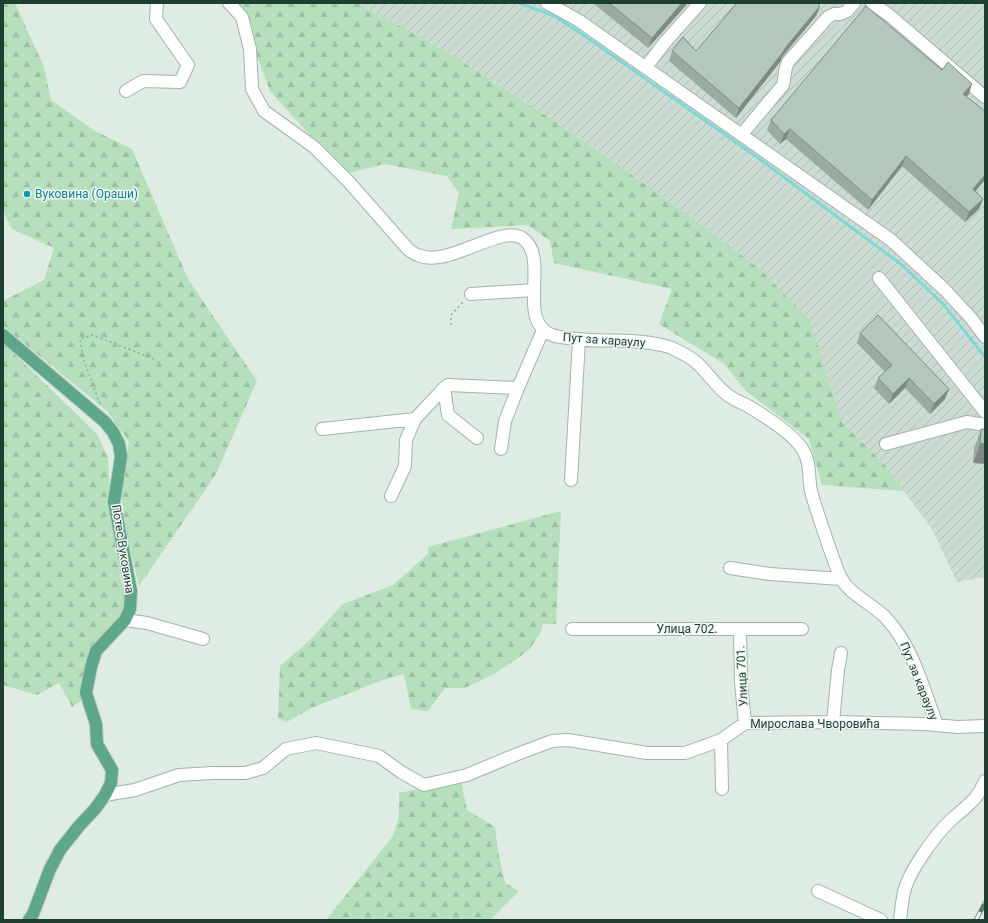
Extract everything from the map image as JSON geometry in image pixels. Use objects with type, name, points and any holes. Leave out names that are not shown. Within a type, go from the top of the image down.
[{"type":"main road","name":"Потес Вуковина","points":[[3,335],[105,422],[114,432],[119,444],[121,457],[114,502],[131,591],[130,609],[125,620],[96,651],[86,693],[96,724],[97,744],[112,770],[111,783],[95,809],[60,850],[50,869],[33,914],[29,920]]},
{"type":"street","points":[[126,91],[143,81],[180,82],[188,65],[156,19],[157,3]]},
{"type":"street","points":[[229,3],[242,17],[250,49],[252,89],[264,111],[314,147],[348,181],[407,248],[418,256],[432,258],[443,257],[497,238],[513,235],[519,236],[533,250],[536,316],[539,325],[543,330],[505,421],[501,449]]},
{"type":"street","points":[[547,3],[578,20],[891,240],[946,290],[971,318],[985,337]]},
{"type":"street","points":[[646,67],[666,41],[700,3]]},
{"type":"street","points":[[742,134],[783,85],[785,77],[784,69],[788,62],[828,17],[847,11],[854,3]]},
{"type":"street","points":[[872,3],[889,15],[985,97]]},
{"type":"street","points":[[879,278],[985,412]]},
{"type":"street","points":[[471,294],[534,290]]},
{"type":"street","name":"Пут за караулу","points":[[543,330],[553,336],[579,340],[635,341],[671,348],[697,362],[714,383],[730,397],[749,407],[786,432],[803,450],[809,465],[811,488],[820,520],[841,579],[846,586],[884,616],[902,638],[937,725]]},
{"type":"street","points":[[571,480],[579,340]]},
{"type":"street","points":[[391,496],[405,466],[406,440],[415,419],[444,388],[448,385],[518,388]]},
{"type":"street","points":[[444,388],[448,415],[477,438]]},
{"type":"street","points":[[322,429],[415,419]]},
{"type":"street","points":[[886,444],[967,422],[985,425]]},
{"type":"street","points":[[730,568],[770,574],[841,579]]},
{"type":"street","points":[[125,620],[147,623],[203,639]]},
{"type":"street","name":"Улица 702.","points":[[572,629],[802,629]]},
{"type":"street","name":"Улица 701.","points":[[740,629],[741,683],[746,723]]},
{"type":"street","points":[[833,722],[841,653]]},
{"type":"street","name":"Мирослава Чворовића","points":[[105,795],[135,790],[178,775],[245,773],[263,768],[286,749],[316,743],[379,756],[401,772],[424,785],[467,775],[552,741],[568,740],[646,753],[685,753],[721,740],[746,723],[833,722],[937,725],[956,728],[985,726]]},
{"type":"street","points":[[721,740],[722,789]]},
{"type":"street","points":[[900,920],[904,891],[916,864],[950,821],[976,799],[985,781]]},
{"type":"street","points":[[818,891],[881,920]]},
{"type":"path","points":[[451,325],[451,315],[471,294]]},
{"type":"path","points":[[105,422],[84,358],[80,339],[93,335],[156,360]]},
{"type":"shaded area","points":[[358,3],[985,3],[985,577],[957,582],[933,531],[885,465],[842,422],[827,374],[761,270],[684,212],[568,130],[444,50]]},
{"type":"green space","points":[[3,3],[15,3],[44,67],[51,100],[95,131],[132,149],[188,279],[257,381],[216,474],[139,586],[127,533],[122,500],[123,479],[129,442],[107,411],[3,326],[3,301],[44,280],[54,248],[12,229],[3,211]]},
{"type":"green space","points":[[235,3],[358,3],[444,50],[568,130],[684,212],[761,270],[810,321],[842,422],[885,465],[904,491],[822,485],[809,439],[746,391],[724,364],[659,324],[672,289],[554,263],[550,241],[528,225],[451,229],[459,193],[447,176],[384,164],[353,172],[343,172],[270,91],[243,17]]},
{"type":"green space","points":[[3,343],[97,434],[108,458],[111,511],[121,581],[132,606],[99,639],[82,700],[72,707],[59,683],[37,695],[3,685]]},
{"type":"green space","points":[[561,511],[556,624],[543,624],[541,632],[529,650],[496,673],[465,688],[445,688],[428,711],[411,709],[404,674],[383,680],[311,708],[287,722],[278,719],[280,666],[310,640],[343,604],[393,585],[429,553],[428,547]]},
{"type":"green space","points":[[461,780],[467,810],[495,827],[498,851],[505,883],[519,891],[490,920],[326,920],[393,836],[399,816],[399,793]]},
{"type":"building","points":[[609,3],[682,3],[652,38]]},
{"type":"building","points":[[737,3],[817,3],[820,6],[739,108],[672,51],[683,37],[696,51]]},
{"type":"building","points":[[866,6],[942,70],[948,62],[972,84],[963,94],[985,111],[985,175],[973,189],[983,199],[969,212],[906,156],[872,200],[790,129],[784,134],[771,120]]},
{"type":"building","points":[[878,315],[949,389],[934,404],[909,378],[893,394],[878,378],[892,365],[860,333]]},
{"type":"building","points":[[981,429],[985,429],[985,444],[980,443]]},
{"type":"waterway","points":[[519,3],[554,16],[579,32],[754,155],[902,265],[943,304],[985,357]]},
{"type":"railway","points":[[976,920],[985,903]]},
{"type":"place","name":"Вуковина (Ораши)","points":[[27,194]]}]
